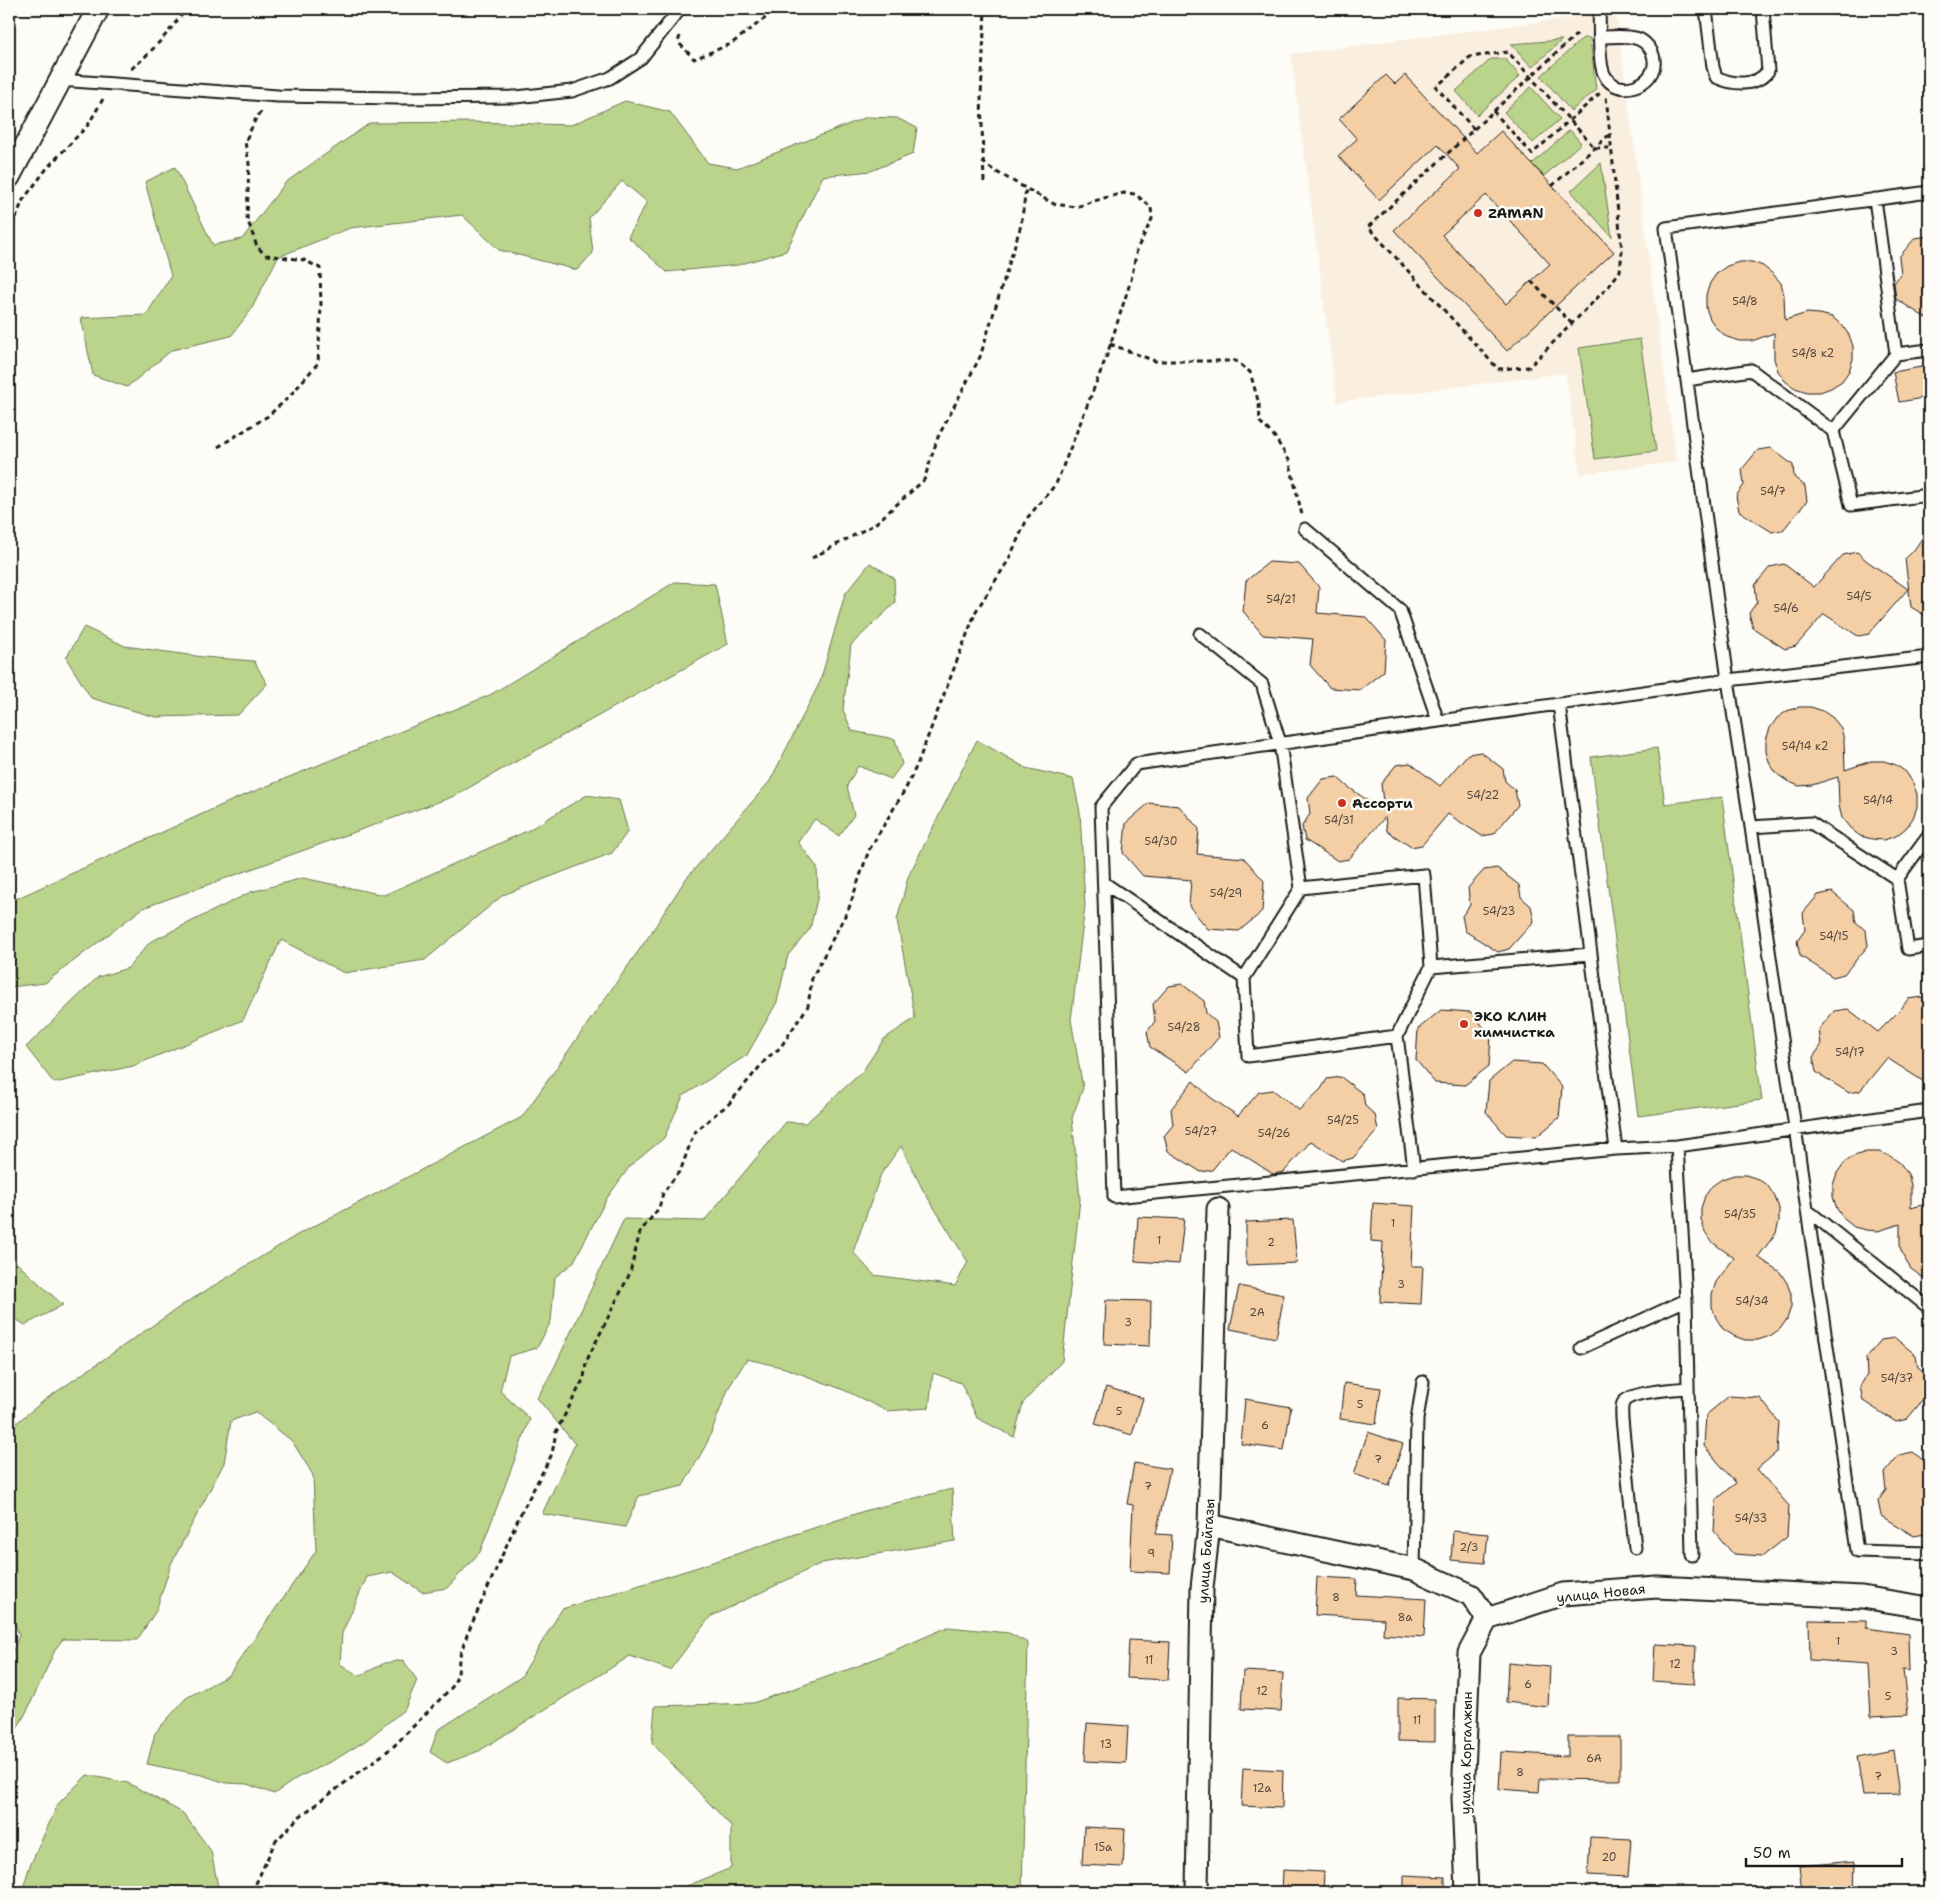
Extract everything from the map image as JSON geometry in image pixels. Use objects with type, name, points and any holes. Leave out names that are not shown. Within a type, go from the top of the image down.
[{"type":"street","points":[[9,177],[98,9]]},
{"type":"street","name":"улица Байгазы","points":[[1197,1892],[1202,1588],[1209,1525],[1218,1209]]},
{"type":"street","points":[[1209,1525],[1414,1569],[1471,1595],[1487,1619]]},
{"type":"street","name":"улица Новая","points":[[1487,1619],[1563,1594],[1657,1587],[1862,1597],[1929,1608]]},
{"type":"street","name":"улица Коргалжын","points":[[1466,1892],[1463,1798],[1469,1653],[1487,1619]]},
{"type":"lane","points":[[59,80],[278,96],[516,97],[572,91],[610,78],[641,58],[656,42],[680,9]]},
{"type":"lane","points":[[1599,9],[1600,37],[1604,74],[1609,82],[1616,87],[1626,88],[1648,79],[1654,70],[1655,60],[1650,48],[1637,38],[1600,37]]},
{"type":"lane","points":[[1706,9],[1713,67],[1716,77],[1729,83],[1754,81],[1763,78],[1768,71],[1763,9]]},
{"type":"lane","points":[[1929,192],[1666,228],[1728,680],[1752,827],[1857,1551],[1929,1552]]},
{"type":"lane","points":[[1875,199],[1896,354]]},
{"type":"lane","points":[[1833,431],[1896,354],[1929,350]]},
{"type":"lane","points":[[1687,380],[1752,370],[1833,431],[1851,505],[1929,495]]},
{"type":"lane","points":[[1305,529],[1400,610],[1438,721]]},
{"type":"lane","points":[[1200,634],[1262,684],[1280,743],[1301,888],[1244,978],[1248,1056],[1397,1036]]},
{"type":"lane","points":[[1929,659],[1728,680],[1136,764],[1101,807],[1114,1197],[1616,1149],[1677,1146],[1929,1111]]},
{"type":"lane","points":[[1559,704],[1616,1149]]},
{"type":"lane","points":[[1752,827],[1811,823],[1897,879]]},
{"type":"lane","points":[[1929,835],[1897,879],[1908,949],[1929,946]]},
{"type":"lane","points":[[1301,888],[1424,875],[1432,967],[1397,1036],[1414,1169]]},
{"type":"lane","points":[[1104,883],[1244,978]]},
{"type":"lane","points":[[1432,967],[1591,954]]},
{"type":"lane","points":[[1677,1146],[1686,1300],[1692,1555]]},
{"type":"lane","points":[[1807,1210],[1929,1308]]},
{"type":"lane","points":[[1581,1348],[1686,1300]]},
{"type":"lane","points":[[1414,1569],[1417,1420],[1423,1382]]},
{"type":"lane","points":[[1635,1548],[1622,1404],[1635,1395],[1688,1388]]},
{"type":"path","points":[[9,235],[23,200],[48,167],[88,125],[112,84],[148,55],[170,31],[186,9]]},
{"type":"path","points":[[680,34],[678,42],[694,59],[731,44],[777,9]]},
{"type":"path","points":[[984,182],[981,96],[985,9]]},
{"type":"path","points":[[1493,112],[1532,154],[1605,89],[1622,251],[1620,270],[1609,286],[1529,367],[1498,369],[1368,227],[1530,77],[1578,34]]},
{"type":"path","points":[[1474,129],[1436,87],[1470,57],[1508,52],[1594,148],[1611,148]]},
{"type":"path","points":[[218,447],[268,416],[288,397],[318,363],[321,307],[320,268],[304,260],[266,255],[257,247],[247,218],[249,163],[245,142],[257,116],[278,96]]},
{"type":"path","points":[[1552,186],[1610,134]]},
{"type":"path","points":[[252,1892],[275,1842],[299,1817],[392,1747],[452,1686],[458,1675],[458,1658],[467,1635],[519,1517],[552,1454],[556,1432],[584,1378],[586,1362],[630,1273],[640,1232],[659,1208],[663,1194],[681,1170],[694,1132],[726,1106],[767,1058],[780,1048],[808,1006],[812,978],[849,908],[869,850],[906,788],[917,765],[976,611],[1008,561],[1028,517],[1056,484],[1110,344],[1131,280],[1137,249],[1152,219],[1151,207],[1135,194],[1124,193],[1076,207],[1054,204],[984,163]]},
{"type":"path","points":[[812,558],[875,524],[924,480],[938,437],[980,357],[1021,225],[1026,188]]},
{"type":"path","points":[[1531,281],[1572,324]]},
{"type":"path","points":[[1110,344],[1155,361],[1236,361],[1250,372],[1259,404],[1260,422],[1274,436],[1289,460],[1305,529]]},
{"type":"shaded area","name":"ZAMAN","points":[[1616,12],[1676,462],[1580,474],[1566,373],[1337,402],[1291,54]]},
{"type":"green space","points":[[1583,38],[1590,38],[1596,90],[1571,111],[1541,76]]},
{"type":"green space","points":[[1562,40],[1532,67],[1511,44]]},
{"type":"green space","points":[[1491,59],[1505,59],[1520,76],[1477,115],[1456,91]]},
{"type":"green space","points":[[1531,87],[1560,119],[1533,143],[1504,112]]},
{"type":"green space","points":[[625,101],[670,112],[708,163],[737,168],[867,117],[897,118],[917,128],[913,154],[871,171],[823,176],[786,251],[738,265],[667,272],[628,237],[647,202],[622,181],[589,218],[593,253],[577,270],[499,250],[462,215],[350,228],[278,257],[251,310],[231,336],[172,350],[127,387],[93,375],[81,318],[146,315],[171,276],[145,182],[175,167],[213,245],[242,239],[286,182],[370,123],[473,122],[571,125]]},
{"type":"green space","points":[[1570,130],[1581,143],[1544,176],[1532,164]]},
{"type":"green space","points":[[1601,163],[1612,237],[1571,191]]},
{"type":"green space","points":[[1640,339],[1656,451],[1595,459],[1579,348]]},
{"type":"green space","points":[[870,563],[894,578],[895,603],[851,645],[843,710],[852,731],[895,739],[902,764],[891,779],[858,766],[847,786],[854,815],[839,836],[815,819],[798,842],[817,867],[818,895],[810,929],[788,955],[777,1002],[747,1055],[683,1096],[664,1138],[630,1166],[607,1198],[573,1263],[555,1277],[551,1321],[537,1348],[509,1356],[500,1391],[530,1419],[480,1552],[447,1588],[422,1592],[392,1572],[367,1577],[342,1633],[340,1664],[359,1676],[385,1663],[403,1660],[417,1680],[405,1709],[365,1741],[336,1759],[297,1778],[274,1794],[247,1784],[226,1783],[202,1775],[147,1764],[155,1733],[186,1698],[229,1675],[316,1551],[313,1475],[292,1441],[255,1412],[231,1421],[224,1463],[171,1564],[156,1611],[137,1640],[63,1639],[56,1648],[28,1709],[9,1743],[9,1661],[19,1635],[9,1608],[9,1429],[46,1399],[184,1304],[297,1235],[522,1117],[649,936],[685,880],[770,781],[820,682],[845,594]]},
{"type":"green space","points":[[675,582],[715,584],[728,644],[452,797],[143,908],[45,983],[9,987],[9,902],[233,800],[490,695]]},
{"type":"green space","points":[[84,627],[125,646],[203,657],[254,661],[267,684],[238,715],[155,717],[91,698],[66,658]]},
{"type":"green space","points":[[977,740],[1026,768],[1073,779],[1080,812],[1085,906],[1071,1020],[1083,1088],[1072,1118],[1080,1199],[1062,1361],[1023,1403],[1014,1437],[977,1418],[961,1383],[933,1373],[929,1408],[887,1411],[844,1390],[785,1368],[747,1359],[729,1387],[707,1443],[683,1486],[639,1496],[625,1527],[542,1514],[575,1444],[537,1398],[554,1368],[624,1219],[704,1221],[786,1122],[806,1123],[862,1072],[884,1039],[915,1018],[897,920],[908,877]],"holes":[[[901,1146],[923,1190],[968,1262],[955,1286],[874,1275],[853,1252],[881,1174]]]},
{"type":"green space","points":[[1657,748],[1665,804],[1722,797],[1762,1100],[1638,1116],[1591,757]]},
{"type":"green space","points":[[587,795],[619,800],[628,831],[612,853],[503,895],[425,960],[344,973],[281,940],[243,1020],[133,1066],[54,1083],[26,1047],[98,977],[128,968],[150,942],[251,892],[303,878],[384,895],[527,831]]},
{"type":"green space","points":[[9,1256],[63,1305],[25,1325],[9,1315]]},
{"type":"green space","points":[[952,1489],[955,1541],[822,1563],[710,1617],[670,1670],[630,1656],[479,1751],[447,1763],[430,1752],[438,1730],[521,1677],[562,1609],[695,1568],[867,1510]]},
{"type":"green space","points":[[948,1627],[1009,1633],[1028,1643],[1022,1892],[672,1892],[731,1868],[731,1826],[652,1743],[655,1706],[753,1703],[858,1666]]},
{"type":"green space","points":[[87,1775],[128,1783],[183,1813],[211,1851],[219,1892],[22,1892],[29,1868],[58,1804]]},
{"type":"building","points":[[1386,75],[1395,84],[1405,75],[1477,153],[1501,131],[1614,252],[1507,351],[1394,230],[1460,169],[1438,145],[1379,200],[1338,156],[1357,139],[1339,119]],"holes":[[[1486,195],[1550,264],[1506,304],[1442,235]]]},
{"type":"building","points":[[1929,236],[1929,320],[1896,299],[1894,283],[1901,274],[1899,257],[1915,238]]},
{"type":"building","points":[[1739,262],[1752,262],[1763,266],[1781,283],[1784,295],[1785,320],[1807,313],[1820,314],[1832,317],[1842,325],[1849,335],[1853,346],[1853,359],[1849,371],[1842,381],[1820,392],[1807,392],[1795,388],[1785,381],[1778,371],[1774,359],[1774,333],[1752,341],[1739,341],[1727,337],[1717,329],[1710,319],[1706,308],[1706,295],[1710,283],[1717,273],[1727,266]]},
{"type":"building","points":[[1927,366],[1929,397],[1899,402],[1893,372]]},
{"type":"building","points":[[1771,448],[1793,465],[1794,477],[1805,486],[1807,501],[1783,530],[1772,532],[1739,511],[1736,496],[1744,485],[1742,469],[1758,450]]},
{"type":"building","points":[[1929,528],[1929,618],[1911,607],[1905,559],[1914,550]]},
{"type":"building","points":[[1857,552],[1908,589],[1869,634],[1858,636],[1824,614],[1796,646],[1785,649],[1753,628],[1749,613],[1757,602],[1755,585],[1770,567],[1784,564],[1814,587],[1843,555]]},
{"type":"building","points":[[1269,562],[1299,564],[1319,587],[1317,613],[1366,617],[1386,640],[1384,671],[1360,690],[1330,688],[1310,665],[1313,639],[1263,635],[1243,611],[1246,581]]},
{"type":"building","points":[[1799,707],[1811,707],[1823,711],[1833,718],[1841,728],[1844,740],[1845,770],[1871,761],[1884,761],[1896,765],[1906,772],[1917,794],[1917,807],[1913,818],[1906,828],[1896,836],[1884,840],[1860,836],[1842,818],[1839,806],[1838,777],[1812,785],[1799,786],[1777,774],[1770,764],[1766,752],[1766,740],[1770,728],[1777,718],[1787,711]]},
{"type":"building","points":[[1481,752],[1503,769],[1505,781],[1515,790],[1518,805],[1494,834],[1482,836],[1448,814],[1422,845],[1411,847],[1387,831],[1385,817],[1349,859],[1338,861],[1305,840],[1302,826],[1310,814],[1308,798],[1323,779],[1337,777],[1384,812],[1381,784],[1396,765],[1410,763],[1440,786],[1468,754]]},
{"type":"building","points":[[1149,803],[1179,806],[1199,829],[1197,854],[1244,858],[1264,881],[1262,912],[1239,931],[1208,929],[1189,906],[1191,880],[1143,876],[1123,853],[1126,823]]},
{"type":"building","points":[[1497,868],[1519,885],[1521,897],[1531,906],[1534,921],[1509,949],[1498,952],[1465,931],[1462,916],[1470,905],[1468,888],[1484,870]]},
{"type":"building","points":[[1832,892],[1854,910],[1856,922],[1866,931],[1868,946],[1844,974],[1833,977],[1800,956],[1797,941],[1805,930],[1803,913],[1818,895]]},
{"type":"building","points":[[1182,984],[1204,1001],[1206,1013],[1216,1022],[1219,1037],[1189,1072],[1150,1047],[1147,1032],[1155,1021],[1153,1004],[1169,986]]},
{"type":"building","points":[[1922,997],[1929,1004],[1929,1085],[1887,1058],[1860,1091],[1849,1093],[1816,1072],[1813,1057],[1821,1046],[1819,1029],[1834,1011],[1848,1009],[1878,1032],[1901,1009],[1908,999]]},
{"type":"building","points":[[1441,1010],[1471,1012],[1491,1036],[1489,1066],[1465,1085],[1435,1083],[1416,1060],[1418,1029]]},
{"type":"building","points":[[1512,1062],[1542,1064],[1562,1087],[1559,1118],[1536,1137],[1506,1135],[1486,1112],[1489,1081]]},
{"type":"building","points":[[1341,1077],[1363,1094],[1365,1106],[1375,1115],[1378,1130],[1353,1158],[1342,1161],[1311,1141],[1284,1172],[1273,1174],[1231,1147],[1212,1170],[1201,1172],[1168,1151],[1164,1136],[1173,1125],[1171,1109],[1193,1081],[1210,1097],[1238,1116],[1259,1092],[1273,1090],[1299,1110],[1321,1089],[1327,1079]]},
{"type":"building","points":[[1866,1152],[1879,1152],[1890,1156],[1900,1163],[1908,1174],[1911,1185],[1911,1208],[1929,1203],[1929,1282],[1911,1269],[1904,1258],[1900,1247],[1900,1224],[1878,1231],[1866,1230],[1854,1227],[1844,1219],[1837,1209],[1833,1197],[1833,1185],[1837,1173],[1844,1163],[1854,1156]]},
{"type":"building","points":[[1734,1175],[1746,1175],[1758,1179],[1768,1186],[1779,1208],[1779,1221],[1776,1233],[1758,1257],[1780,1272],[1791,1294],[1791,1307],[1787,1319],[1780,1329],[1770,1336],[1758,1340],[1745,1340],[1723,1329],[1712,1307],[1712,1294],[1716,1282],[1734,1258],[1712,1242],[1705,1232],[1701,1220],[1701,1208],[1705,1196],[1712,1186],[1722,1179]]},
{"type":"building","points":[[1373,1203],[1414,1206],[1411,1266],[1423,1266],[1421,1304],[1380,1302],[1383,1242],[1371,1241]]},
{"type":"building","points":[[1138,1217],[1184,1219],[1179,1264],[1135,1261]]},
{"type":"building","points":[[1293,1220],[1297,1263],[1246,1265],[1246,1222]]},
{"type":"building","points":[[1239,1286],[1284,1295],[1276,1338],[1230,1329]]},
{"type":"building","points":[[1106,1300],[1151,1301],[1150,1346],[1104,1344]]},
{"type":"building","points":[[1895,1338],[1916,1355],[1918,1367],[1929,1376],[1929,1393],[1907,1419],[1896,1422],[1863,1401],[1860,1386],[1867,1375],[1866,1358],[1881,1340]]},
{"type":"building","points":[[1344,1383],[1381,1388],[1376,1424],[1340,1419]]},
{"type":"building","points":[[1106,1387],[1143,1398],[1132,1435],[1095,1424]]},
{"type":"building","points":[[1729,1396],[1760,1398],[1779,1422],[1777,1452],[1757,1469],[1789,1506],[1787,1537],[1763,1556],[1733,1554],[1714,1531],[1716,1500],[1736,1483],[1704,1446],[1706,1415]]},
{"type":"building","points":[[1245,1399],[1291,1407],[1284,1450],[1241,1444]]},
{"type":"building","points":[[1368,1432],[1403,1444],[1389,1486],[1354,1474]]},
{"type":"building","points":[[1913,1452],[1929,1465],[1929,1529],[1925,1534],[1914,1536],[1881,1516],[1878,1501],[1886,1490],[1884,1473],[1899,1455]]},
{"type":"building","points":[[1134,1463],[1170,1469],[1156,1534],[1172,1535],[1170,1573],[1130,1571],[1133,1505],[1127,1504]]},
{"type":"building","points":[[1453,1531],[1488,1534],[1485,1563],[1451,1560]]},
{"type":"building","points":[[1317,1577],[1357,1579],[1356,1595],[1426,1599],[1424,1637],[1383,1634],[1384,1619],[1315,1615]]},
{"type":"building","points":[[1809,1620],[1866,1621],[1866,1628],[1908,1634],[1909,1671],[1903,1670],[1908,1715],[1871,1717],[1868,1664],[1810,1660]]},
{"type":"building","points":[[1129,1640],[1170,1642],[1168,1680],[1127,1678]]},
{"type":"building","points":[[1655,1644],[1696,1646],[1694,1684],[1653,1681]]},
{"type":"building","points":[[1508,1663],[1550,1667],[1548,1707],[1506,1702]]},
{"type":"building","points":[[1243,1671],[1283,1673],[1281,1711],[1241,1709]]},
{"type":"building","points":[[1398,1698],[1435,1699],[1435,1742],[1398,1741]]},
{"type":"building","points":[[1087,1723],[1128,1726],[1126,1763],[1085,1761]]},
{"type":"building","points":[[1568,1737],[1620,1737],[1620,1780],[1540,1779],[1539,1792],[1499,1789],[1501,1752],[1568,1756]]},
{"type":"building","points":[[1893,1750],[1899,1795],[1863,1796],[1857,1757]]},
{"type":"building","points":[[1243,1768],[1283,1770],[1282,1808],[1241,1806]]},
{"type":"building","points":[[1084,1827],[1125,1829],[1123,1867],[1082,1865]]},
{"type":"building","points":[[1590,1837],[1631,1839],[1628,1877],[1588,1875]]},
{"type":"building","points":[[1855,1861],[1854,1892],[1802,1892],[1799,1866]]},
{"type":"building","points":[[1283,1870],[1324,1872],[1323,1892],[1282,1892]]},
{"type":"building","points":[[1404,1875],[1445,1877],[1445,1892],[1404,1892]]},
{"type":"place","name":"ZAMAN","points":[[1478,213]]},
{"type":"place","name":"Ассорти","points":[[1342,803]]},
{"type":"place","name":"ЭКО КЛИН химчистка","points":[[1464,1024]]}]
